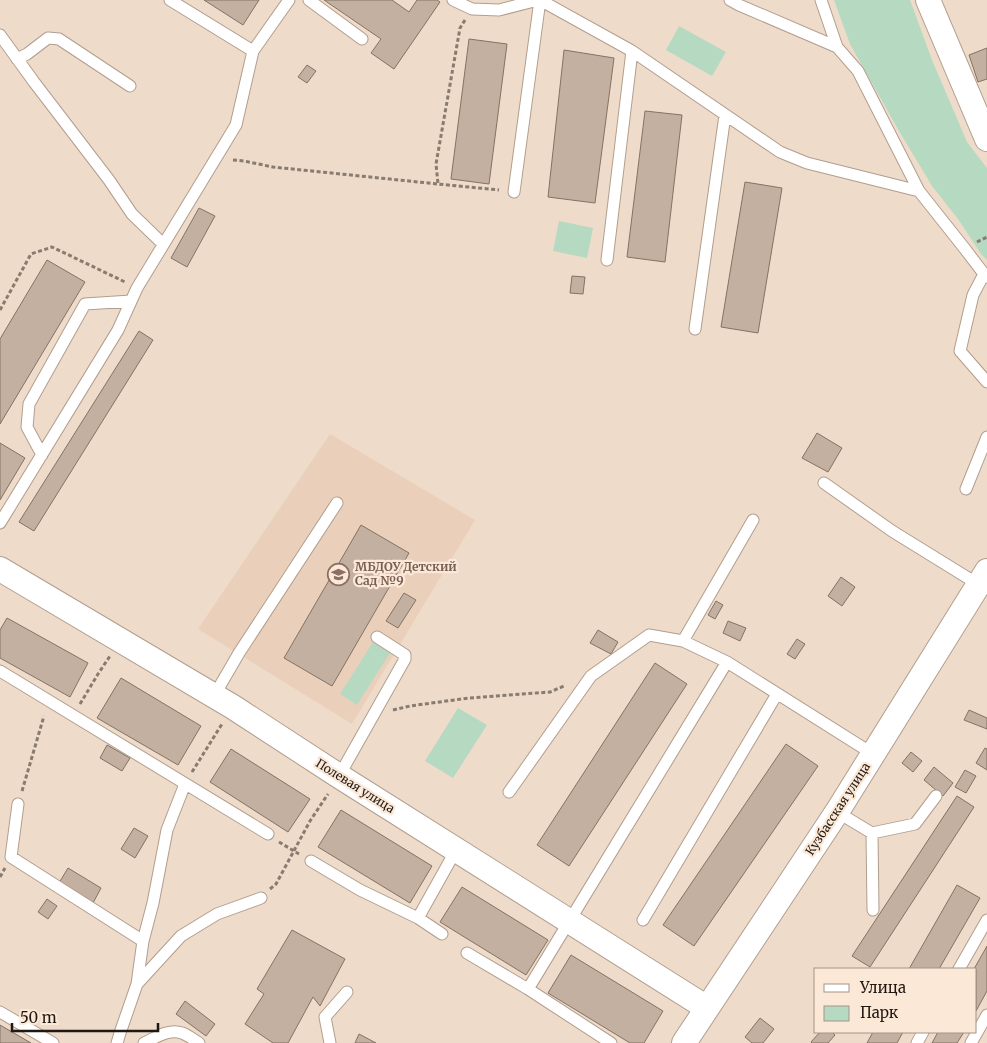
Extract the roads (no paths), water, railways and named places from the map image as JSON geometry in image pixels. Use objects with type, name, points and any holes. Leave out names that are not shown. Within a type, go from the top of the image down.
[{"type":"street","points":[[928,0],[987,138]]},
{"type":"street","name":"Полевая улица","points":[[0,569],[223,701],[707,1008]]},
{"type":"street","name":"Кузбасская улица","points":[[684,1043],[984,582]]},
{"type":"lane","points":[[170,0],[253,51]]},
{"type":"lane","points":[[0,523],[118,330],[136,288],[236,124],[253,51],[288,0]]},
{"type":"lane","points":[[309,0],[362,39]]},
{"type":"lane","points":[[453,0],[472,9],[499,10],[539,0],[632,52],[780,152],[807,163],[919,191]]},
{"type":"lane","points":[[514,192],[539,0]]},
{"type":"lane","points":[[730,0],[837,47]]},
{"type":"lane","points":[[820,0],[837,47],[858,71],[919,191],[966,248],[985,276],[973,295],[960,351],[987,382]]},
{"type":"lane","points":[[0,35],[109,180],[132,214],[163,244]]},
{"type":"lane","points":[[17,59],[48,38],[59,39],[130,86]]},
{"type":"lane","points":[[607,260],[632,52]]},
{"type":"lane","points":[[695,330],[725,115]]},
{"type":"lane","points":[[42,455],[27,427],[29,404],[84,304],[131,301]]},
{"type":"lane","points":[[966,488],[987,437]]},
{"type":"lane","points":[[824,483],[892,530],[984,582]]},
{"type":"lane","points":[[223,701],[239,653],[337,503]]},
{"type":"lane","points":[[683,641],[753,520]]},
{"type":"lane","points":[[509,792],[591,676],[649,635],[683,641],[727,662],[873,754]]},
{"type":"lane","points":[[339,776],[405,659],[405,655],[377,637]]},
{"type":"lane","points":[[528,989],[727,662]]},
{"type":"lane","points":[[0,671],[268,834]]},
{"type":"lane","points":[[643,920],[777,694]]},
{"type":"lane","points":[[117,1043],[137,984],[143,941],[153,903],[167,830],[185,784]]},
{"type":"lane","points":[[836,812],[872,833],[915,824],[936,796]]},
{"type":"lane","points":[[18,804],[11,857],[143,941]]},
{"type":"lane","points":[[872,833],[873,910]]},
{"type":"lane","points":[[418,918],[456,850]]},
{"type":"lane","points":[[311,861],[360,890],[418,918],[442,934]]},
{"type":"lane","points":[[137,984],[181,936],[217,914],[261,898]]},
{"type":"lane","points":[[960,968],[987,920]]},
{"type":"lane","points":[[467,953],[528,989],[611,1043]]},
{"type":"lane","points":[[330,1043],[325,1017],[347,992]]},
{"type":"lane","points":[[0,1012],[53,1043]]},
{"type":"lane","points":[[977,1032],[987,1015]]},
{"type":"lane","points":[[144,1043],[173,1031],[181,1032],[199,1043]]},
{"type":"place","name":"МБДОУ Детский Сад №9","points":[[339,574]]}]
